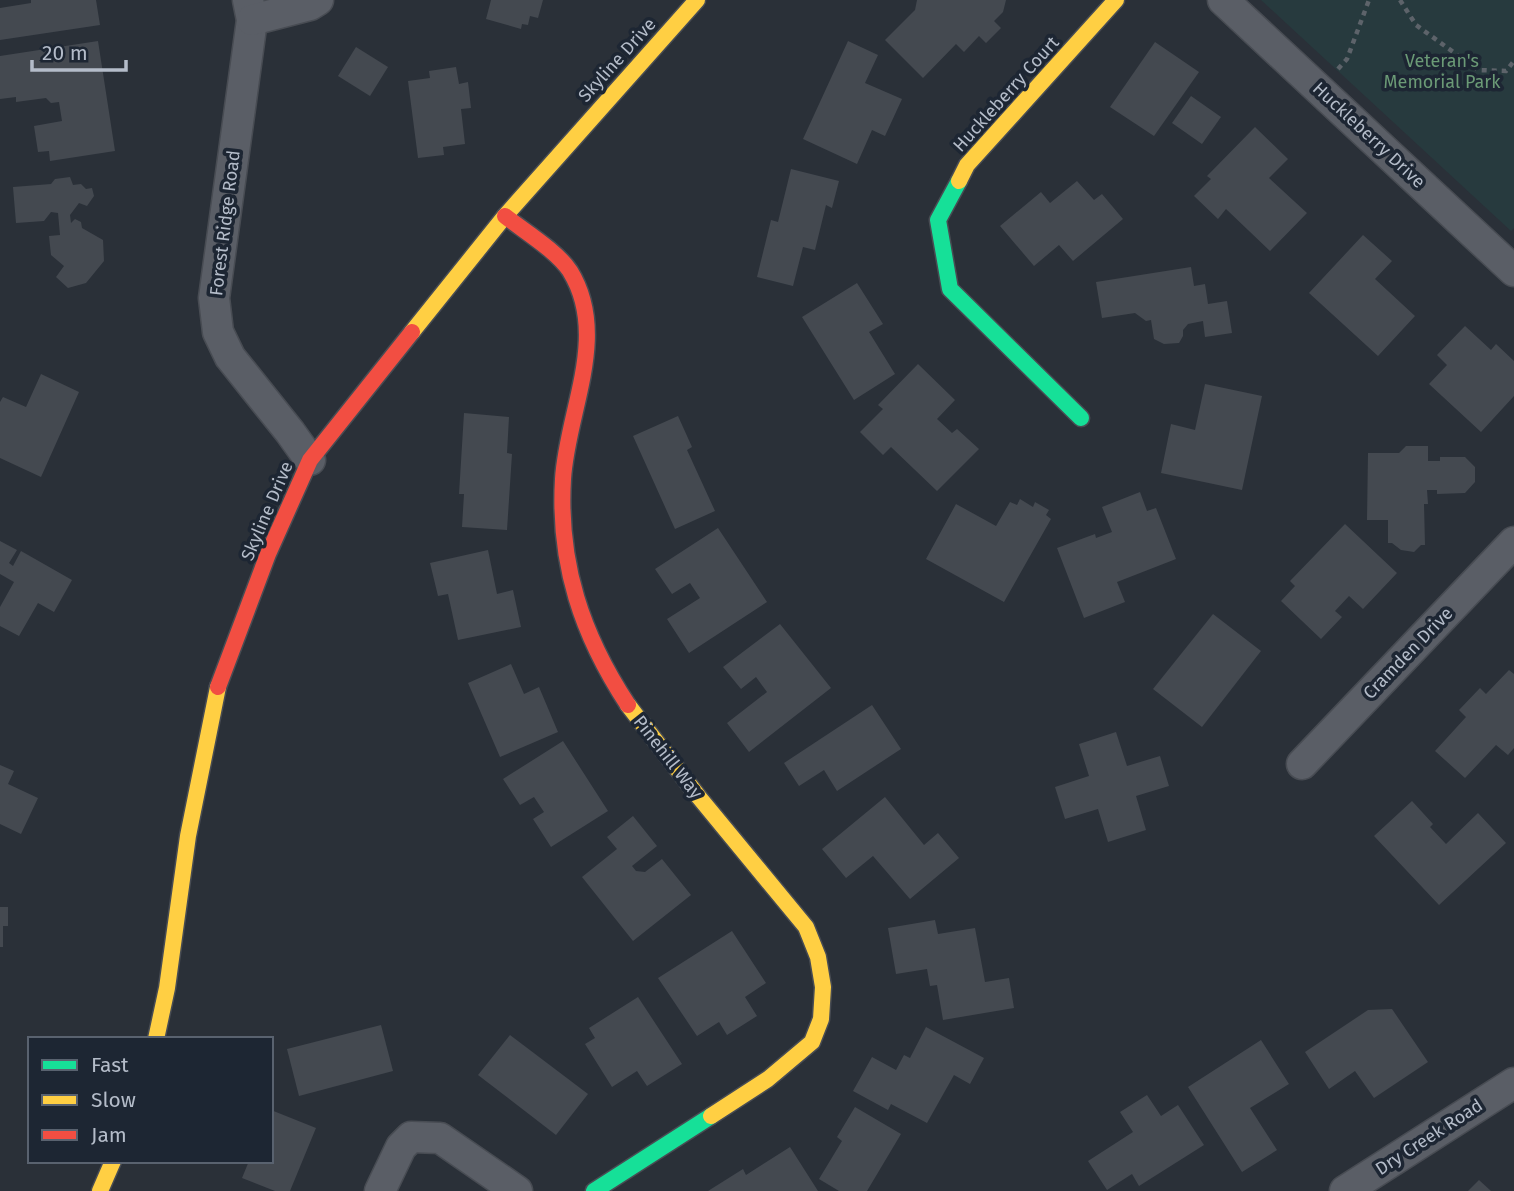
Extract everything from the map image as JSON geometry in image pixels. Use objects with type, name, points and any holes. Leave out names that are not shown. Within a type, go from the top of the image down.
[{"type":"street","points":[[250,10],[310,5],[318,0]]},
{"type":"street","name":"Skyline Drive","points":[[156,1037],[167,988],[188,836],[216,693],[268,554],[310,460],[505,216],[697,0]]},
{"type":"street","name":"Huckleberry Court","points":[[1081,418],[950,289],[938,220],[967,165],[1116,0]]},
{"type":"street","name":"Huckleberry Drive","points":[[1223,0],[1514,271]]},
{"type":"street","name":"Forest Ridge Road","points":[[250,10],[214,299],[218,332],[230,356],[310,460]]},
{"type":"street","name":"Pinehill Way","points":[[505,216],[569,269],[584,306],[587,346],[583,384],[565,462],[563,501],[567,550],[577,603],[600,660],[650,736],[806,927],[818,957],[823,987],[821,1019],[812,1042],[768,1079],[594,1191]]},
{"type":"street","name":"Cramden Drive","points":[[1302,764],[1514,542]]},
{"type":"street","name":"Dry Creek Road","points":[[1345,1191],[1514,1083]]},
{"type":"street","points":[[380,1191],[401,1147],[411,1137],[422,1136],[440,1138],[517,1191]]},
{"type":"street","points":[[100,1191],[112,1163]]},
{"type":"path","points":[[1319,88],[1347,59],[1369,0]]},
{"type":"path","points":[[1399,0],[1416,25],[1478,70],[1506,71],[1514,61]]},
{"type":"green space","name":"Veteran's Memorial Park","points":[[1261,0],[1514,0],[1514,228],[1511,231]]},
{"type":"building","points":[[31,0],[96,0],[100,25],[0,40],[0,8],[31,3]]},
{"type":"building","points":[[491,0],[543,0],[538,18],[530,16],[528,25],[522,24],[521,29],[486,19]]},
{"type":"building","points":[[917,0],[1006,0],[1003,12],[994,21],[1001,28],[986,43],[979,36],[964,52],[956,44],[923,78],[885,40],[915,10]]},
{"type":"building","points":[[98,41],[115,151],[50,161],[49,151],[38,152],[34,126],[62,121],[59,102],[51,103],[46,98],[16,102],[16,97],[0,99],[0,56]]},
{"type":"building","points":[[848,41],[878,55],[865,83],[902,99],[885,136],[872,130],[857,164],[803,139]]},
{"type":"building","points":[[1155,42],[1199,72],[1154,136],[1110,107]]},
{"type":"building","points":[[356,47],[388,67],[370,96],[338,76]]},
{"type":"building","points":[[456,67],[459,84],[468,82],[471,108],[461,109],[465,144],[443,147],[444,155],[418,158],[408,81],[430,78],[429,71]]},
{"type":"building","points":[[1191,96],[1221,117],[1202,144],[1172,123]]},
{"type":"building","points":[[1255,127],[1288,159],[1269,178],[1307,213],[1270,251],[1226,209],[1218,219],[1194,196],[1211,179],[1207,176]]},
{"type":"building","points":[[791,169],[839,181],[832,208],[826,205],[815,250],[803,247],[793,286],[757,277],[771,220],[778,222]]},
{"type":"building","points":[[70,177],[73,185],[81,184],[86,189],[92,188],[94,196],[87,206],[79,203],[70,215],[71,223],[75,219],[81,222],[82,228],[103,240],[104,261],[86,283],[68,288],[56,277],[64,266],[51,255],[49,236],[60,235],[58,213],[51,212],[44,221],[16,223],[13,187],[51,184],[55,179]]},
{"type":"building","points":[[1077,181],[1094,200],[1102,194],[1123,219],[1073,261],[1059,245],[1034,266],[1000,226],[1041,192],[1050,203]]},
{"type":"building","points":[[1363,235],[1392,261],[1375,279],[1415,316],[1378,356],[1309,293]]},
{"type":"building","points":[[1191,267],[1194,286],[1205,284],[1208,304],[1227,301],[1232,333],[1205,337],[1203,321],[1188,324],[1179,343],[1164,344],[1154,339],[1151,320],[1146,321],[1135,313],[1102,318],[1096,282]]},
{"type":"building","points":[[857,283],[883,324],[869,332],[895,374],[854,400],[802,317]]},
{"type":"building","points":[[1465,326],[1491,350],[1496,344],[1514,361],[1514,396],[1481,432],[1429,384],[1447,365],[1437,355]]},
{"type":"building","points":[[918,364],[955,400],[937,419],[952,433],[957,429],[979,449],[937,491],[891,447],[883,455],[860,432],[883,409],[878,405]]},
{"type":"building","points":[[41,374],[79,392],[41,477],[0,458],[0,402],[3,397],[26,407]]},
{"type":"building","points":[[1205,384],[1262,396],[1242,490],[1161,473],[1171,424],[1195,430]]},
{"type":"building","points":[[464,413],[509,417],[507,453],[512,454],[507,530],[462,527],[464,494],[459,494]]},
{"type":"building","points":[[678,416],[692,447],[687,450],[715,511],[675,529],[633,436]]},
{"type":"building","points":[[1406,446],[1428,446],[1428,461],[1440,461],[1440,457],[1465,457],[1475,467],[1475,482],[1465,493],[1437,494],[1437,490],[1427,490],[1428,504],[1424,504],[1425,545],[1421,545],[1414,552],[1401,550],[1388,543],[1388,520],[1367,520],[1368,453],[1399,453]]},
{"type":"building","points":[[1140,492],[1147,511],[1156,508],[1176,559],[1117,582],[1125,602],[1084,618],[1057,548],[1095,534],[1096,538],[1112,532],[1102,507]]},
{"type":"building","points":[[1020,499],[1033,507],[1035,502],[1049,510],[1046,515],[1051,519],[1004,602],[926,559],[956,504],[996,526],[1010,502],[1017,505]]},
{"type":"building","points":[[1345,524],[1397,573],[1363,609],[1349,596],[1335,611],[1342,617],[1321,639],[1281,601],[1295,586],[1290,581]]},
{"type":"building","points":[[718,528],[767,602],[689,653],[667,619],[700,598],[690,583],[672,594],[655,569]]},
{"type":"building","points":[[0,541],[17,550],[9,563],[13,566],[21,551],[72,580],[54,612],[38,603],[19,636],[0,626],[0,607],[14,582],[0,574]]},
{"type":"building","points":[[488,550],[497,594],[513,590],[521,627],[458,640],[448,594],[438,596],[430,563]]},
{"type":"building","points":[[1213,614],[1261,651],[1202,727],[1153,689]]},
{"type":"building","points":[[780,624],[831,688],[749,752],[727,723],[767,692],[756,677],[741,689],[723,667]]},
{"type":"building","points":[[511,664],[524,694],[539,687],[558,732],[500,757],[468,683]]},
{"type":"building","points":[[1509,670],[1514,674],[1514,748],[1508,755],[1496,745],[1465,778],[1435,751],[1466,717],[1459,710],[1480,688],[1486,694]]},
{"type":"building","points":[[872,705],[901,749],[837,791],[824,770],[799,786],[784,763]]},
{"type":"building","points":[[1116,732],[1127,766],[1160,756],[1169,786],[1136,796],[1146,830],[1108,842],[1098,809],[1065,819],[1055,787],[1089,776],[1079,744]]},
{"type":"building","points":[[563,741],[608,811],[551,847],[533,819],[544,812],[534,797],[520,805],[503,779]]},
{"type":"building","points":[[0,765],[14,771],[8,784],[38,798],[21,834],[0,824]]},
{"type":"building","points":[[885,797],[924,845],[938,833],[959,858],[910,899],[873,856],[846,878],[822,849]]},
{"type":"building","points":[[1412,801],[1433,824],[1430,827],[1446,844],[1478,813],[1506,843],[1439,905],[1374,836]]},
{"type":"building","points":[[633,816],[657,846],[632,866],[636,871],[645,872],[662,859],[691,895],[633,941],[582,877],[617,849],[607,837]]},
{"type":"building","points":[[0,907],[8,907],[8,926],[3,926],[3,947],[0,947]]},
{"type":"building","points":[[935,920],[938,934],[975,928],[985,982],[1009,978],[1014,1008],[943,1020],[937,985],[930,986],[927,969],[896,974],[888,928]]},
{"type":"building","points":[[732,931],[766,983],[745,997],[757,1016],[727,1035],[719,1022],[697,1036],[658,978]]},
{"type":"building","points":[[638,997],[682,1064],[647,1086],[637,1071],[612,1087],[585,1044],[595,1038],[589,1028]]},
{"type":"building","points":[[1392,1009],[1428,1062],[1374,1098],[1355,1071],[1329,1089],[1305,1052],[1368,1010]]},
{"type":"building","points":[[381,1025],[393,1071],[299,1096],[287,1049]]},
{"type":"building","points":[[926,1027],[984,1058],[970,1084],[954,1075],[927,1123],[891,1104],[888,1110],[853,1091],[872,1057],[896,1070],[904,1055],[910,1058]]},
{"type":"building","points":[[510,1035],[588,1094],[556,1135],[478,1075]]},
{"type":"building","points":[[1261,1040],[1289,1084],[1250,1108],[1277,1150],[1242,1172],[1188,1087]]},
{"type":"building","points":[[1147,1095],[1161,1116],[1178,1105],[1204,1145],[1139,1186],[1132,1174],[1107,1190],[1088,1161],[1133,1132],[1120,1112]]},
{"type":"building","points":[[855,1107],[901,1134],[867,1191],[839,1191],[819,1179],[842,1141],[837,1137]]},
{"type":"building","points":[[273,1111],[316,1128],[290,1191],[275,1191],[242,1178],[248,1163],[273,1163]]},
{"type":"building","points":[[790,1147],[818,1191],[708,1191],[743,1169],[746,1175]]},
{"type":"building","points":[[1479,1180],[1491,1191],[1468,1191]]},
{"type":"traffic: fast","points":[[959,181],[938,220],[950,289],[1081,418]]},
{"type":"traffic: fast","points":[[594,1191],[711,1116]]},
{"type":"traffic: slow","points":[[412,332],[505,216],[697,0]]},
{"type":"traffic: slow","points":[[959,181],[967,165],[1116,0]]},
{"type":"traffic: slow","points":[[156,1037],[167,988],[188,836],[218,687]]},
{"type":"traffic: slow","points":[[628,705],[698,796],[806,927],[818,957],[823,987],[821,1019],[812,1042],[768,1079],[711,1116]]},
{"type":"traffic: slow","points":[[100,1191],[112,1163]]},
{"type":"traffic: jam","points":[[505,216],[549,249],[564,264],[581,296],[586,321],[586,347],[563,479],[565,540],[576,598],[586,625],[628,705]]},
{"type":"traffic: jam","points":[[218,687],[268,554],[310,460],[412,332]]}]
